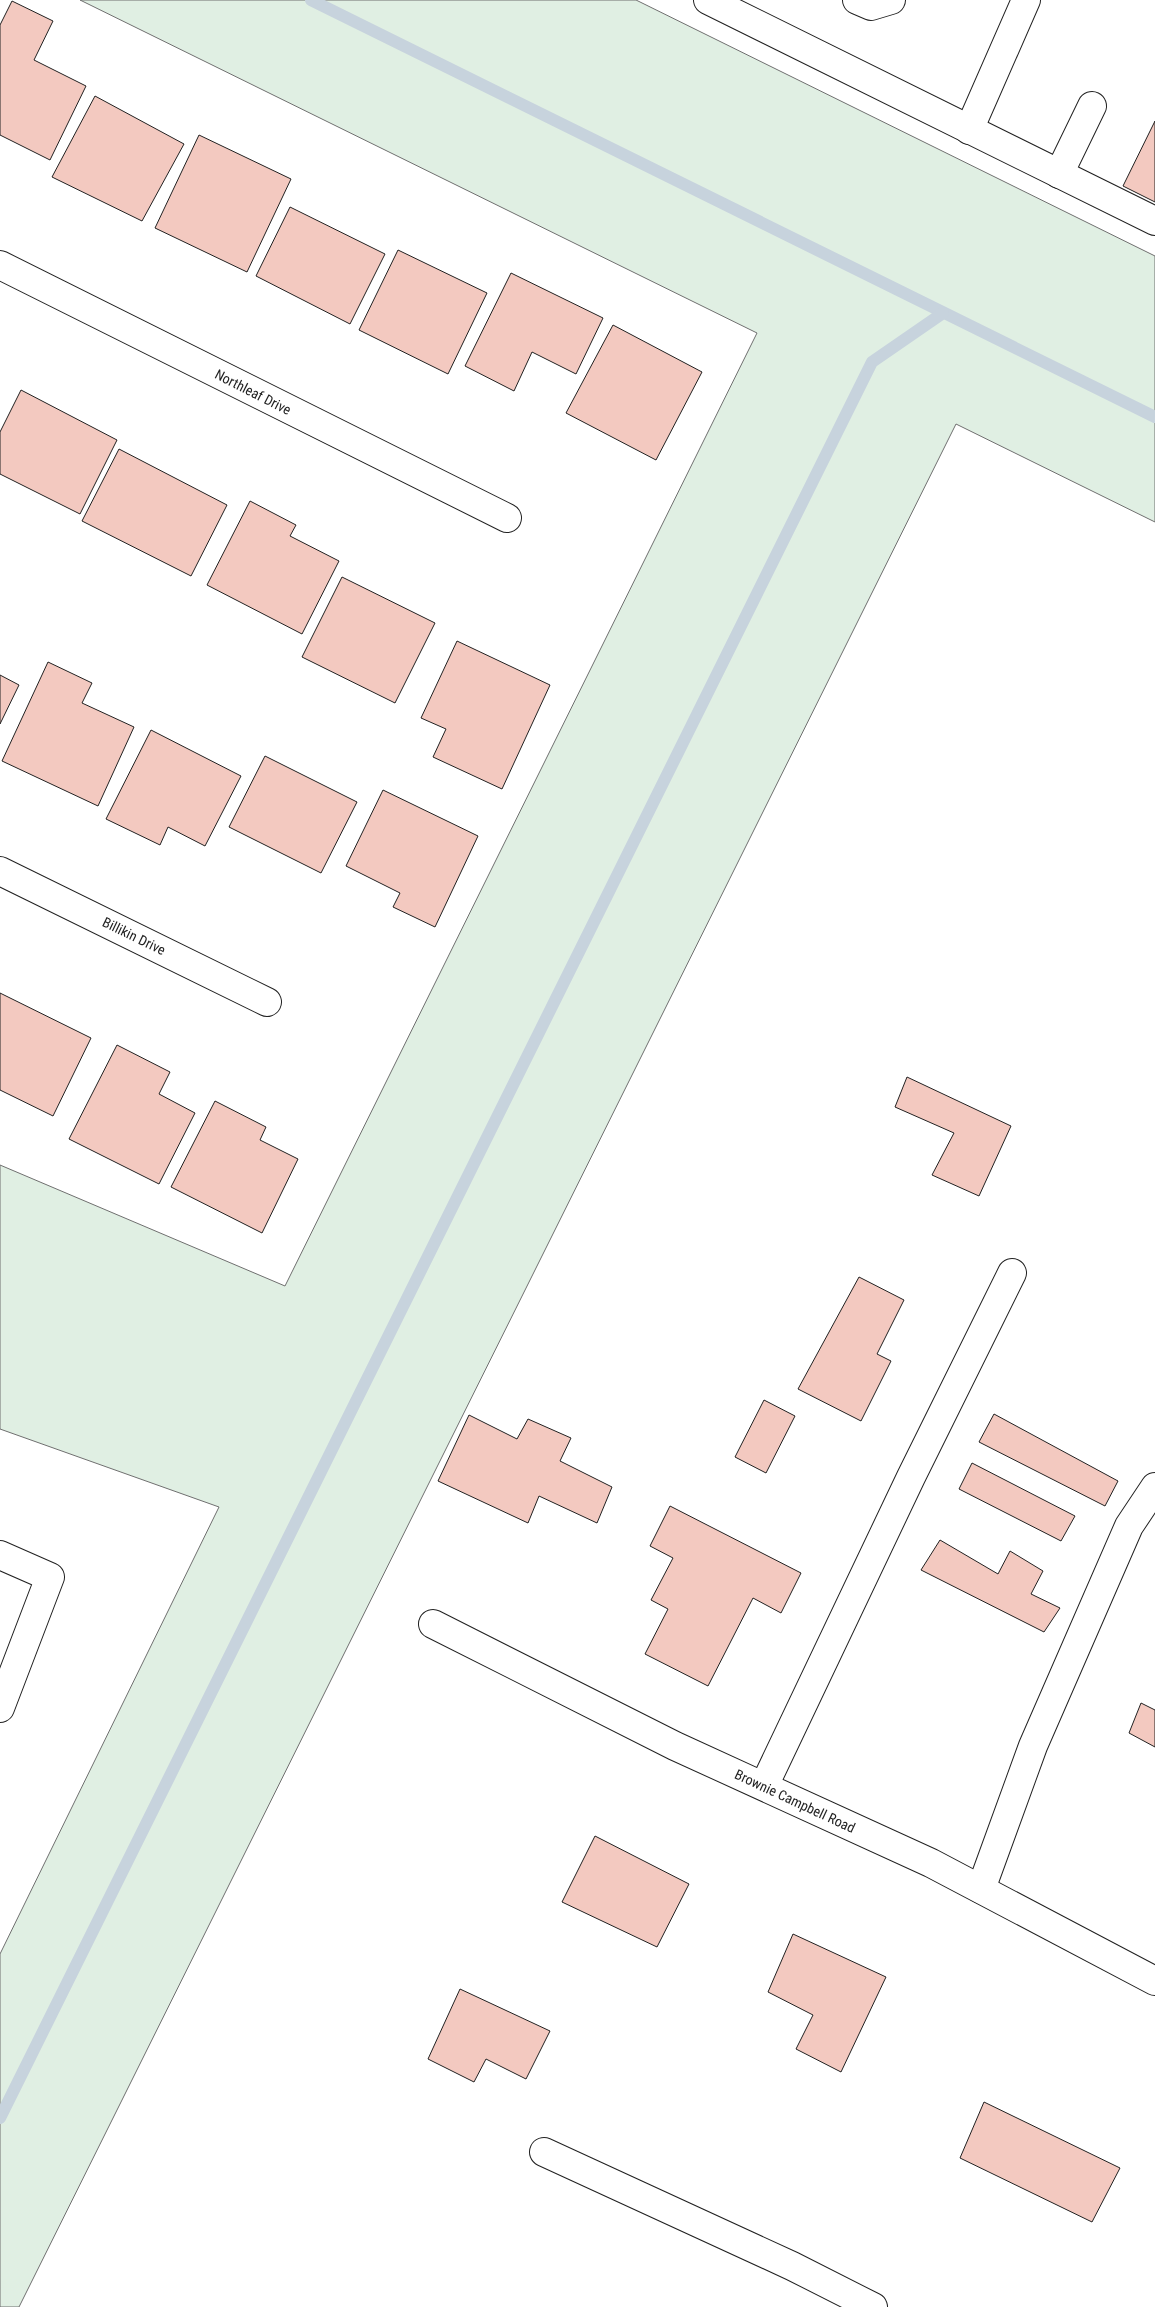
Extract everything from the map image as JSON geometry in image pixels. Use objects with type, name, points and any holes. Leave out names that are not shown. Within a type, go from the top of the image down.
[{"type":"street","points":[[708,0],[1155,221]]},
{"type":"street","points":[[857,0],[871,6],[891,0]]},
{"type":"street","points":[[969,130],[1026,0]]},
{"type":"street","points":[[1059,174],[1092,106]]},
{"type":"street","name":"Northleaf Drive","points":[[0,265],[507,518]]},
{"type":"street","name":"Billikin Drive","points":[[0,871],[268,1002]]},
{"type":"street","points":[[764,1786],[910,1477],[1012,1273]]},
{"type":"street","points":[[981,1889],[1033,1746],[1129,1526],[1155,1487]]},
{"type":"street","points":[[0,1555],[50,1577],[0,1708]]},
{"type":"street","name":"Brownie Campbell Road","points":[[433,1624],[675,1746],[931,1863],[1155,1981]]},
{"type":"street","points":[[544,2152],[792,2266],[873,2307]]},
{"type":"green space","points":[[80,0],[636,0],[1155,256],[1155,522],[956,424],[19,2307],[0,2307],[0,1954],[219,1507],[0,1429],[0,1165],[285,1286],[757,333]]},
{"type":"building","points":[[12,1],[53,21],[34,60],[86,86],[50,160],[0,135],[0,25]]},
{"type":"building","points":[[95,96],[184,144],[142,221],[52,177]]},
{"type":"building","points":[[1155,121],[1155,202],[1123,186]]},
{"type":"building","points":[[199,135],[291,179],[247,272],[155,228]]},
{"type":"building","points":[[290,207],[385,254],[350,324],[256,276]]},
{"type":"building","points":[[398,250],[487,293],[448,374],[359,330]]},
{"type":"building","points":[[511,273],[603,318],[576,374],[532,352],[514,391],[465,366]]},
{"type":"building","points":[[613,325],[702,372],[656,460],[566,413]]},
{"type":"building","points":[[21,390],[117,440],[80,514],[0,474],[0,432]]},
{"type":"building","points":[[119,449],[227,505],[191,576],[82,521]]},
{"type":"building","points":[[250,501],[296,525],[290,536],[339,561],[302,634],[207,585]]},
{"type":"building","points":[[342,577],[435,623],[395,703],[302,657]]},
{"type":"building","points":[[457,641],[550,685],[502,789],[433,757],[446,729],[421,718]]},
{"type":"building","points":[[48,662],[92,683],[82,703],[134,727],[98,806],[2,761]]},
{"type":"building","points":[[0,675],[19,685],[0,724]]},
{"type":"building","points":[[151,730],[241,776],[205,846],[168,827],[160,845],[106,819]]},
{"type":"building","points":[[265,756],[357,802],[321,873],[229,827]]},
{"type":"building","points":[[383,790],[478,836],[435,927],[393,907],[400,893],[346,866]]},
{"type":"building","points":[[0,993],[91,1038],[53,1116],[0,1090]]},
{"type":"building","points":[[117,1045],[170,1072],[159,1094],[195,1113],[159,1184],[69,1139]]},
{"type":"building","points":[[907,1077],[1011,1126],[979,1196],[932,1175],[954,1133],[895,1107]]},
{"type":"building","points":[[215,1101],[266,1127],[260,1140],[298,1159],[262,1233],[171,1187]]},
{"type":"building","points":[[859,1277],[904,1300],[877,1354],[891,1361],[861,1421],[798,1389]]},
{"type":"building","points":[[764,1400],[795,1416],[766,1473],[735,1457]]},
{"type":"building","points":[[994,1414],[1118,1481],[1105,1506],[979,1442]]},
{"type":"building","points":[[469,1415],[517,1439],[528,1419],[571,1438],[560,1461],[612,1487],[597,1523],[539,1496],[528,1523],[438,1481]]},
{"type":"building","points":[[972,1463],[1075,1516],[1061,1541],[959,1489]]},
{"type":"building","points":[[670,1506],[801,1573],[781,1613],[753,1598],[708,1686],[645,1654],[668,1609],[651,1600],[673,1558],[650,1546]]},
{"type":"building","points":[[940,1540],[998,1574],[1010,1551],[1043,1571],[1031,1594],[1060,1608],[1044,1632],[921,1570]]},
{"type":"building","points":[[1141,1703],[1155,1710],[1155,1747],[1129,1733]]},
{"type":"building","points":[[595,1836],[689,1884],[657,1947],[562,1902]]},
{"type":"building","points":[[793,1934],[886,1977],[841,2072],[796,2049],[813,2015],[768,1992]]},
{"type":"building","points":[[460,1989],[550,2031],[526,2079],[486,2059],[474,2082],[428,2059]]},
{"type":"building","points":[[984,2102],[1120,2168],[1092,2222],[960,2158]]},
{"type":"waterway","points":[[311,0],[1155,417]]},
{"type":"waterway","points":[[0,2118],[872,362],[943,313]]}]
